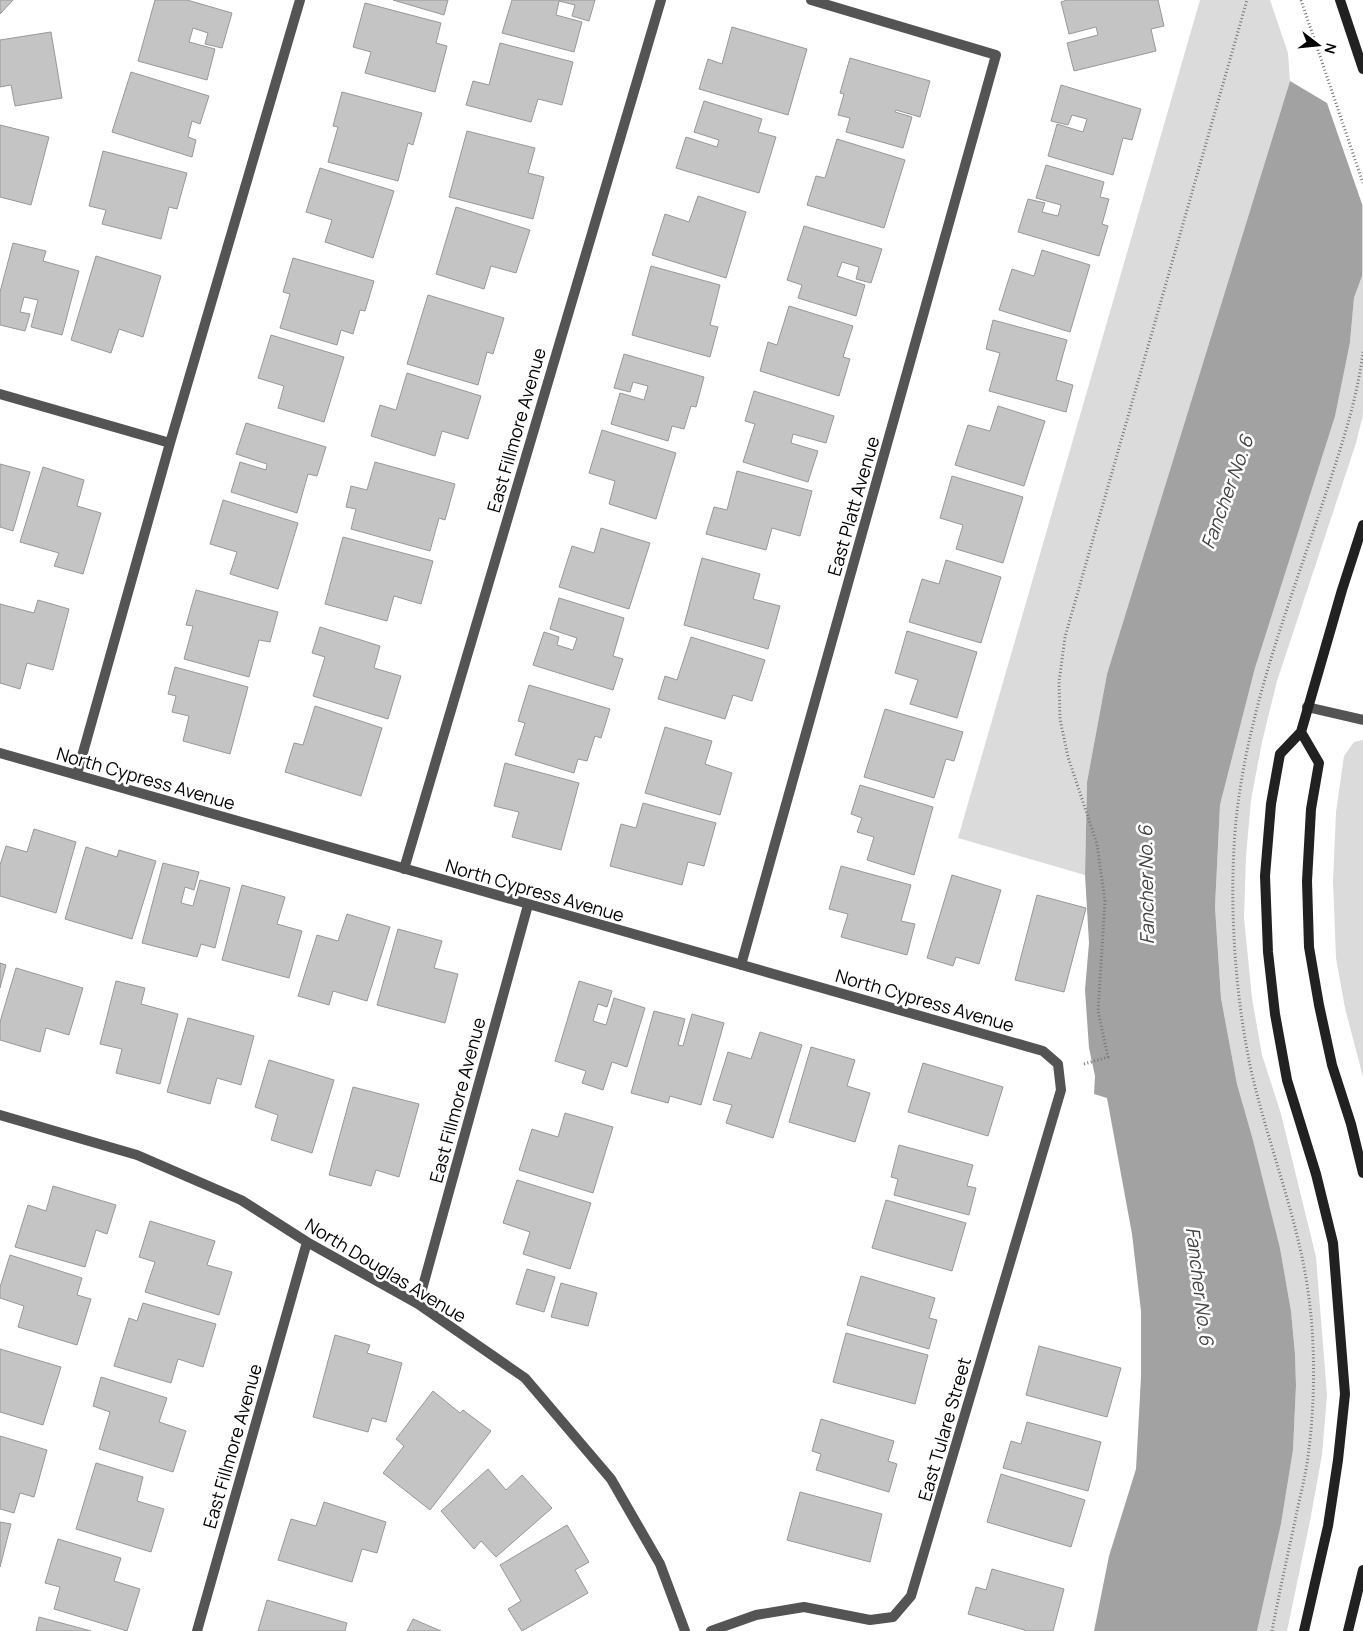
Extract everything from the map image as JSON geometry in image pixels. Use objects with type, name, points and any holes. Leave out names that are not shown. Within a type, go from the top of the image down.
[{"type":"street","points":[[77,774],[170,442],[300,0]]},
{"type":"street","name":"East Fillmore Avenue","points":[[404,869],[660,0]]},
{"type":"street","name":"East Platt Avenue","points":[[740,965],[996,55],[811,0]]},
{"type":"street","points":[[1340,0],[1363,69]]},
{"type":"street","points":[[0,394],[170,442]]},
{"type":"street","points":[[1304,1631],[1328,1526],[1345,1394],[1333,1243],[1316,1174],[1287,1080],[1274,1014],[1268,952],[1265,876],[1271,804],[1280,754],[1301,732],[1363,525]]},
{"type":"street","points":[[1307,707],[1363,720]]},
{"type":"street","points":[[1301,732],[1319,763],[1311,809],[1307,881],[1309,947],[1332,1065],[1351,1124],[1363,1173]]},
{"type":"street","name":"North Cypress Avenue","points":[[0,753],[1043,1051],[1058,1064]]},
{"type":"street","name":"East Fillmore Avenue","points":[[418,1304],[528,905]]},
{"type":"street","name":"East Tulare Street","points":[[711,1631],[756,1615],[804,1607],[870,1620],[893,1617],[911,1596],[1061,1090],[1058,1064]]},
{"type":"street","name":"North Douglas Avenue","points":[[0,1115],[137,1154],[241,1200],[307,1242],[418,1304],[525,1378],[611,1479],[660,1564],[685,1631]]},
{"type":"street","name":"East Fillmore Avenue","points":[[197,1631],[307,1242]]},
{"type":"street","points":[[1348,1631],[1363,1570]]},
{"type":"path","points":[[1084,1064],[1108,1057],[1098,1011],[1105,901],[1098,844],[1068,757],[1060,719],[1059,682],[1065,637],[1247,0]]},
{"type":"path","points":[[1301,0],[1363,183]]},
{"type":"shaded area","points":[[1200,0],[1270,0],[1288,53],[1290,81],[1107,674],[1087,782],[1085,875],[958,838]]},
{"type":"shaded area","points":[[1362,204],[1363,415],[1356,443],[1277,681],[1262,742],[1251,800],[1246,856],[1244,918],[1252,998],[1262,1055],[1281,1114],[1316,1257],[1327,1395],[1322,1455],[1287,1631],[1257,1631],[1281,1524],[1293,1450],[1296,1386],[1295,1354],[1291,1311],[1280,1248],[1237,1084],[1221,998],[1215,907],[1220,805],[1255,668],[1350,342],[1354,298],[1362,276]]},
{"type":"shaded area","points":[[1363,740],[1363,1077],[1345,1008],[1336,958],[1333,881],[1336,812],[1344,756],[1354,742]]},
{"type":"water","name":"Fancher No. 6","points":[[1290,81],[1327,103],[1362,204],[1362,276],[1354,298],[1350,342],[1335,416],[1255,668],[1220,805],[1215,907],[1221,998],[1237,1084],[1280,1248],[1291,1311],[1296,1386],[1293,1450],[1281,1524],[1257,1631],[1094,1631],[1109,1556],[1136,1469],[1141,1377],[1141,1311],[1132,1234],[1107,1098],[1094,1094],[1095,1076],[1089,1048],[1085,990],[1089,943],[1085,875],[1087,782],[1107,674]]},
{"type":"building","points":[[0,0],[13,0],[0,14]]},
{"type":"building","points":[[155,0],[187,0],[232,13],[222,48],[205,44],[208,33],[193,28],[189,42],[215,49],[207,80],[138,61]]},
{"type":"building","points":[[393,0],[448,0],[444,15]]},
{"type":"building","points":[[512,0],[595,0],[589,21],[572,16],[575,5],[559,1],[556,15],[582,22],[574,52],[502,33]]},
{"type":"building","points":[[1067,0],[1158,0],[1164,26],[1151,29],[1156,51],[1074,71],[1067,43],[1098,35],[1096,27],[1069,34],[1061,2]]},
{"type":"building","points":[[365,3],[441,23],[436,43],[447,46],[435,92],[365,73],[371,52],[353,47]]},
{"type":"building","points":[[732,27],[807,49],[788,115],[699,89],[708,59],[722,64]]},
{"type":"building","points":[[51,32],[62,98],[15,106],[11,85],[0,87],[0,40]]},
{"type":"building","points":[[500,43],[573,62],[562,105],[538,99],[531,122],[466,105],[473,81],[489,85]]},
{"type":"building","points":[[850,58],[930,81],[920,117],[896,110],[895,112],[912,117],[903,148],[846,132],[850,118],[838,115],[844,94],[840,93]]},
{"type":"building","points":[[131,72],[209,96],[200,124],[192,121],[188,137],[196,140],[192,157],[112,132]]},
{"type":"building","points":[[1061,85],[1141,109],[1132,140],[1123,138],[1113,175],[1048,156],[1057,124],[1083,132],[1087,119],[1072,115],[1068,125],[1051,121]]},
{"type":"building","points":[[342,92],[422,113],[413,145],[408,143],[398,181],[328,162],[338,127],[333,126]]},
{"type":"building","points":[[704,101],[762,119],[758,132],[776,137],[759,193],[676,168],[686,137],[717,147],[719,140],[694,132]]},
{"type":"building","points":[[0,125],[49,137],[31,205],[0,197]]},
{"type":"building","points":[[467,131],[535,148],[528,173],[544,177],[533,219],[449,197]]},
{"type":"building","points":[[837,139],[905,160],[884,228],[807,205],[816,176],[825,178]]},
{"type":"building","points":[[103,151],[187,173],[177,209],[169,207],[161,239],[102,224],[106,210],[89,206]]},
{"type":"building","points":[[1046,165],[1104,182],[1100,197],[1109,199],[1102,224],[1108,226],[1099,256],[1018,232],[1028,199],[1045,203],[1042,212],[1058,216],[1061,205],[1036,198]]},
{"type":"building","points":[[320,168],[394,191],[373,258],[325,242],[332,220],[306,212]]},
{"type":"building","points":[[698,196],[746,212],[726,278],[652,255],[665,214],[689,222]]},
{"type":"building","points":[[456,207],[530,230],[516,273],[491,266],[484,289],[436,274]]},
{"type":"building","points":[[804,226],[882,249],[871,283],[856,279],[859,267],[842,262],[837,276],[865,285],[856,316],[798,298],[802,285],[787,280]]},
{"type":"building","points":[[13,243],[46,251],[43,261],[79,271],[62,335],[31,327],[38,300],[24,297],[20,312],[30,314],[25,331],[0,325],[0,292]]},
{"type":"building","points":[[1042,250],[1090,265],[1070,332],[999,310],[1012,269],[1034,276]]},
{"type":"building","points":[[96,256],[161,276],[143,337],[119,329],[111,353],[71,340]]},
{"type":"building","points":[[293,258],[374,281],[365,311],[360,310],[353,334],[341,330],[337,345],[280,328],[290,294],[283,292]]},
{"type":"building","points":[[651,266],[720,285],[710,325],[718,327],[710,357],[632,335]]},
{"type":"building","points":[[428,295],[504,318],[493,354],[487,352],[478,385],[407,364]]},
{"type":"building","points":[[789,306],[853,326],[843,357],[850,359],[839,396],[760,371],[768,342],[777,345]]},
{"type":"building","points":[[993,320],[1067,340],[1056,380],[1073,385],[1066,412],[989,391],[1000,353],[986,349]]},
{"type":"building","points":[[271,335],[344,357],[324,422],[278,408],[284,386],[258,378]]},
{"type":"building","points":[[624,354],[704,377],[696,407],[691,406],[684,429],[672,426],[668,441],[611,424],[620,393],[644,400],[648,386],[633,382],[630,392],[614,388]]},
{"type":"building","points":[[407,373],[481,396],[468,439],[442,431],[435,456],[371,436],[380,405],[396,410]]},
{"type":"building","points":[[754,391],[834,416],[826,443],[793,434],[791,443],[818,451],[808,482],[743,462],[755,424],[745,421]]},
{"type":"building","points":[[998,406],[1045,421],[1024,486],[955,465],[968,425],[990,431]]},
{"type":"building","points":[[246,423],[326,447],[317,476],[308,474],[297,513],[231,492],[240,462],[266,470],[267,464],[236,454]]},
{"type":"building","points":[[602,430],[676,453],[656,519],[609,504],[615,481],[589,473]]},
{"type":"building","points":[[375,462],[455,484],[445,520],[439,518],[430,551],[351,529],[356,509],[346,507],[351,486],[367,490]]},
{"type":"building","points":[[0,464],[30,472],[13,531],[0,527]]},
{"type":"building","points":[[43,467],[84,480],[77,506],[101,513],[83,574],[54,566],[59,553],[20,542]]},
{"type":"building","points":[[737,471],[812,491],[800,536],[772,528],[766,550],[706,534],[714,507],[727,510]]},
{"type":"building","points":[[952,476],[1023,497],[1003,563],[956,549],[963,525],[940,518]]},
{"type":"building","points":[[223,500],[298,523],[278,589],[230,574],[237,552],[210,544]]},
{"type":"building","points":[[601,528],[650,543],[629,609],[559,587],[572,546],[594,553]]},
{"type":"building","points":[[343,537],[433,561],[421,604],[394,596],[387,621],[325,604]]},
{"type":"building","points":[[702,558],[760,574],[753,599],[780,606],[768,649],[684,625]]},
{"type":"building","points":[[946,560],[1001,577],[981,643],[909,622],[922,579],[939,584]]},
{"type":"building","points":[[196,590],[278,612],[270,642],[259,640],[249,677],[184,659],[193,626],[186,625]]},
{"type":"building","points":[[559,598],[624,618],[613,656],[623,659],[613,690],[533,665],[544,632],[559,637],[557,645],[573,650],[577,638],[550,629]]},
{"type":"building","points":[[38,600],[69,609],[53,670],[27,663],[20,689],[0,683],[0,604],[34,613]]},
{"type":"building","points":[[320,627],[380,646],[374,668],[401,676],[388,719],[313,696],[325,657],[312,653]]},
{"type":"building","points":[[907,631],[977,652],[957,718],[910,704],[918,680],[895,673]]},
{"type":"building","points":[[691,637],[765,660],[752,701],[733,695],[725,719],[658,699],[665,676],[677,680]]},
{"type":"building","points":[[175,667],[248,687],[230,754],[183,741],[189,716],[172,712],[176,696],[168,694]]},
{"type":"building","points":[[529,685],[610,709],[601,738],[595,736],[587,761],[578,759],[574,773],[515,755],[525,723],[518,721]]},
{"type":"building","points":[[315,706],[382,728],[361,796],[285,772],[294,743],[303,745]]},
{"type":"building","points":[[885,709],[963,732],[954,761],[946,759],[934,798],[864,777]]},
{"type":"building","points":[[665,727],[712,741],[705,764],[732,773],[720,815],[645,793]]},
{"type":"building","points":[[505,763],[579,783],[561,850],[512,837],[519,812],[494,806]]},
{"type":"building","points":[[860,785],[933,807],[914,875],[867,860],[874,837],[857,832],[862,818],[851,814]]},
{"type":"building","points":[[643,803],[716,823],[704,866],[688,862],[682,885],[610,866],[621,824],[636,828]]},
{"type":"building","points":[[34,829],[76,842],[56,913],[0,896],[0,865],[6,846],[27,852]]},
{"type":"building","points":[[86,847],[117,857],[119,850],[156,861],[132,939],[65,919]]},
{"type":"building","points":[[163,863],[199,872],[194,890],[185,887],[181,903],[193,906],[200,880],[230,888],[215,948],[201,944],[197,957],[142,943]]},
{"type":"building","points":[[841,866],[911,885],[901,921],[915,924],[907,955],[841,937],[848,914],[829,909]]},
{"type":"building","points":[[952,875],[1001,890],[979,964],[956,957],[953,966],[927,958]]},
{"type":"building","points":[[242,885],[285,897],[277,924],[302,931],[289,978],[222,960]]},
{"type":"building","points":[[1037,895],[1086,908],[1064,992],[1015,980]]},
{"type":"building","points":[[347,914],[390,927],[367,1001],[333,991],[329,1005],[298,996],[317,935],[338,941]]},
{"type":"building","points":[[398,929],[442,941],[434,968],[458,974],[445,1023],[377,1005]]},
{"type":"building","points":[[0,963],[6,965],[0,988]]},
{"type":"building","points":[[16,968],[83,988],[69,1035],[46,1028],[40,1052],[0,1040],[0,1022]]},
{"type":"building","points":[[116,981],[145,988],[141,1004],[178,1014],[160,1084],[116,1073],[122,1049],[100,1044]]},
{"type":"building","points":[[579,981],[612,991],[607,1007],[598,1004],[593,1021],[606,1025],[614,998],[645,1008],[627,1067],[612,1062],[603,1090],[582,1083],[586,1071],[555,1061]]},
{"type":"building","points":[[654,1011],[685,1019],[678,1045],[683,1046],[692,1014],[724,1023],[701,1105],[670,1096],[668,1103],[631,1093]]},
{"type":"building","points":[[188,1018],[254,1036],[241,1085],[217,1078],[210,1104],[167,1092]]},
{"type":"building","points":[[760,1032],[802,1045],[773,1138],[726,1123],[732,1105],[713,1100],[728,1052],[751,1059]]},
{"type":"building","points":[[811,1047],[855,1060],[847,1086],[870,1093],[855,1142],[789,1122]]},
{"type":"building","points":[[269,1060],[334,1080],[312,1153],[271,1140],[278,1115],[255,1107]]},
{"type":"building","points":[[923,1063],[1003,1087],[988,1136],[908,1112]]},
{"type":"building","points":[[353,1087],[419,1104],[399,1177],[376,1170],[371,1186],[329,1175]]},
{"type":"building","points":[[565,1113],[613,1127],[593,1193],[519,1170],[532,1129],[558,1137]]},
{"type":"building","points":[[899,1145],[973,1165],[967,1186],[976,1188],[969,1215],[894,1195],[898,1179],[891,1177]]},
{"type":"building","points":[[517,1180],[591,1203],[570,1269],[523,1254],[530,1232],[503,1223]]},
{"type":"building","points":[[53,1186],[116,1205],[107,1234],[96,1230],[85,1267],[15,1247],[28,1205],[46,1211]]},
{"type":"building","points":[[886,1200],[966,1223],[952,1271],[872,1248]]},
{"type":"building","points":[[150,1221],[215,1241],[207,1265],[232,1272],[219,1315],[145,1292],[155,1262],[139,1257]]},
{"type":"building","points":[[10,1255],[82,1278],[77,1295],[91,1299],[77,1345],[18,1327],[24,1306],[0,1298],[0,1287]]},
{"type":"building","points":[[527,1269],[555,1277],[544,1312],[516,1304]]},
{"type":"building","points":[[861,1276],[935,1298],[929,1318],[937,1320],[929,1349],[847,1325]]},
{"type":"building","points":[[561,1283],[597,1293],[588,1326],[551,1317]]},
{"type":"building","points":[[143,1303],[216,1324],[203,1367],[178,1359],[171,1383],[114,1366],[129,1318],[137,1321]]},
{"type":"building","points":[[846,1333],[928,1355],[915,1404],[833,1382]]},
{"type":"building","points":[[335,1335],[370,1345],[367,1353],[402,1363],[386,1422],[372,1418],[368,1432],[313,1417]]},
{"type":"building","points":[[1039,1346],[1121,1368],[1107,1417],[1026,1395]]},
{"type":"building","points":[[0,1349],[61,1367],[43,1425],[0,1412]]},
{"type":"building","points":[[101,1377],[167,1398],[159,1422],[186,1431],[173,1472],[99,1449],[110,1412],[93,1406]]},
{"type":"building","points":[[433,1391],[460,1413],[463,1410],[491,1431],[430,1510],[383,1473],[404,1446],[396,1439]]},
{"type":"building","points":[[821,1419],[894,1441],[888,1461],[897,1464],[889,1492],[816,1470],[821,1454],[812,1451]]},
{"type":"building","points":[[1027,1422],[1101,1442],[1088,1491],[1003,1468],[1011,1441],[1021,1444]]},
{"type":"building","points":[[0,1436],[47,1450],[34,1497],[20,1493],[14,1513],[0,1509]]},
{"type":"building","points":[[96,1463],[143,1477],[137,1501],[164,1509],[151,1552],[76,1529]]},
{"type":"building","points":[[488,1469],[506,1490],[522,1475],[552,1508],[496,1557],[481,1541],[474,1549],[441,1511]]},
{"type":"building","points":[[1001,1474],[1085,1500],[1071,1547],[987,1522]]},
{"type":"building","points":[[800,1492],[882,1514],[870,1562],[787,1540]]},
{"type":"building","points":[[324,1502],[386,1522],[377,1553],[362,1549],[352,1582],[278,1560],[291,1519],[316,1526]]},
{"type":"building","points":[[0,1522],[11,1524],[0,1567]]},
{"type":"building","points":[[567,1525],[589,1562],[575,1570],[588,1593],[522,1631],[508,1609],[521,1601],[500,1565]]},
{"type":"building","points":[[58,1539],[121,1558],[114,1581],[140,1589],[127,1631],[54,1609],[60,1587],[45,1583]]},
{"type":"building","points":[[992,1569],[1064,1589],[1053,1631],[1028,1631],[968,1614],[976,1587],[986,1590]]},
{"type":"building","points":[[267,1600],[347,1623],[345,1631],[258,1631]]},
{"type":"building","points":[[39,1617],[91,1631],[36,1631]]},
{"type":"building","points":[[413,1619],[441,1631],[407,1631]]}]
